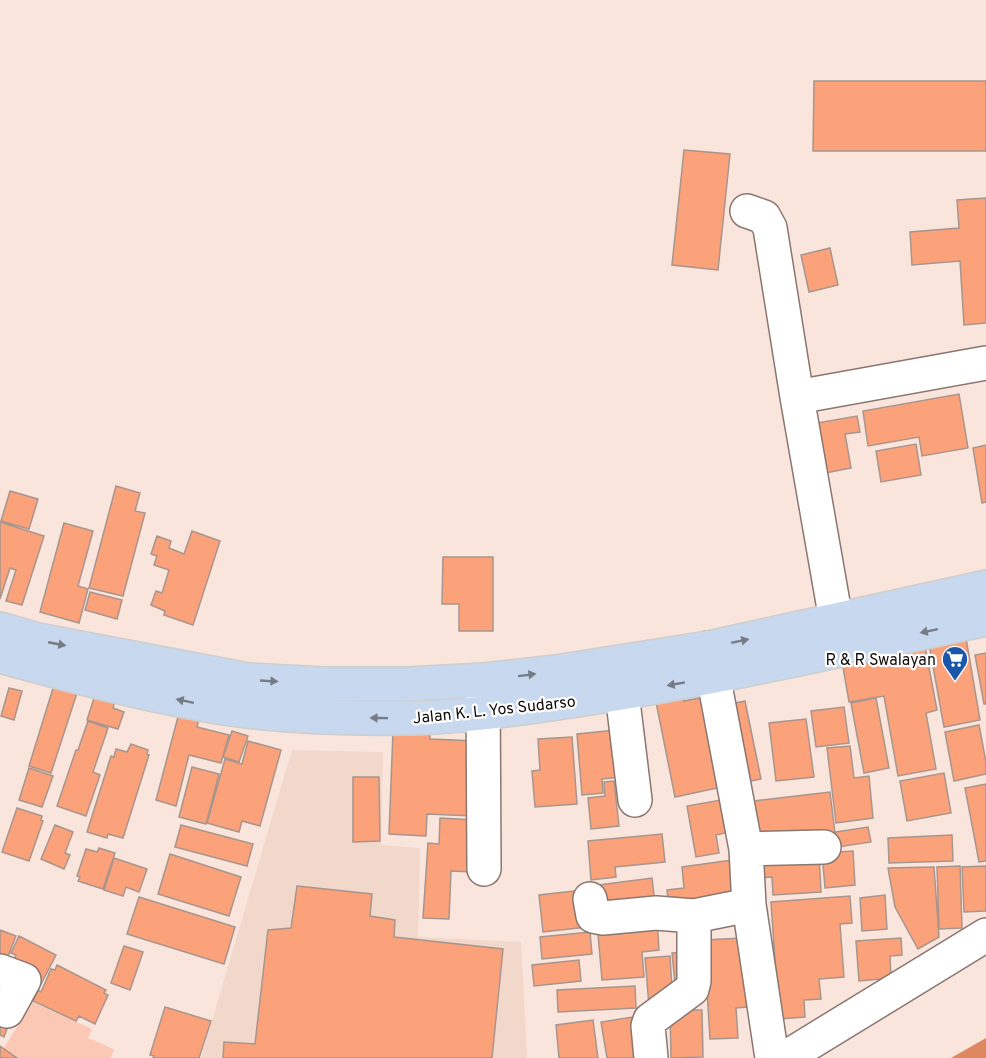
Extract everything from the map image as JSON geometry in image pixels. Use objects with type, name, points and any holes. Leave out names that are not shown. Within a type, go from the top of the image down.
[{"type":"highway","name":"Jalan K. L. Yos Sudarso","points":[[0,656],[90,681],[202,705],[317,716],[403,718],[482,714],[622,693],[836,620],[986,587]]},
{"type":"highway","name":"Jalan K. L. Yos Sudarso","points":[[0,629],[70,646],[248,680],[324,684],[406,684],[710,662],[986,619]]},
{"type":"street","points":[[747,211],[764,217],[771,228],[797,397],[836,620]]},
{"type":"street","points":[[797,397],[986,363]]},
{"type":"street","points":[[710,662],[746,849],[749,905],[772,1058]]},
{"type":"street","points":[[483,680],[484,869]]},
{"type":"street","points":[[622,693],[635,800]]},
{"type":"street","points":[[746,849],[824,847]]},
{"type":"street","points":[[590,899],[592,916],[596,918],[656,913],[694,916],[749,905]]},
{"type":"street","points":[[651,1058],[648,1026],[650,1020],[692,989],[694,916]]},
{"type":"street","points":[[785,1058],[986,935]]},
{"type":"street","points":[[0,971],[24,980],[7,1011]]},
{"type":"shaded area","points":[[292,750],[383,752],[381,845],[420,848],[418,937],[521,942],[527,1058],[201,1058]]},
{"type":"shaded area","points":[[32,1002],[92,1029],[88,1038],[114,1049],[111,1058],[18,1058],[4,1048]]},
{"type":"shaded area","points":[[986,1038],[986,1058],[951,1058]]},
{"type":"building","points":[[814,81],[986,81],[986,151],[813,151]]},
{"type":"building","points":[[684,150],[730,154],[718,270],[672,265]]},
{"type":"building","points":[[986,198],[986,323],[964,325],[960,261],[912,265],[910,232],[959,228],[957,200]]},
{"type":"building","points":[[830,248],[838,285],[809,292],[801,255]]},
{"type":"building","points":[[959,394],[968,448],[922,456],[919,437],[868,446],[863,411]]},
{"type":"building","points":[[857,416],[860,432],[845,434],[851,468],[820,474],[811,424]]},
{"type":"building","points":[[916,444],[921,475],[881,482],[876,451]]},
{"type":"building","points":[[986,445],[986,502],[982,503],[973,448]]},
{"type":"building","points":[[116,486],[140,493],[135,511],[145,513],[123,596],[89,588]]},
{"type":"building","points":[[10,491],[38,499],[29,529],[1,521]]},
{"type":"building","points":[[0,522],[44,536],[22,605],[6,601],[16,570],[10,568],[0,599]]},
{"type":"building","points":[[64,523],[93,531],[78,586],[88,589],[79,623],[40,612]]},
{"type":"building","points":[[192,531],[220,541],[193,625],[164,615],[165,611],[151,605],[156,591],[162,593],[169,570],[154,565],[157,556],[151,554],[157,536],[171,541],[169,548],[184,554]]},
{"type":"building","points":[[443,557],[493,557],[493,631],[459,631],[459,604],[442,604]]},
{"type":"building","points":[[90,592],[122,600],[117,619],[85,610]]},
{"type":"building","name":"R & R Swalayan","points":[[966,638],[980,720],[944,727],[929,644]]},
{"type":"building","points":[[925,646],[937,710],[926,713],[936,769],[898,776],[884,696],[849,702],[842,661]]},
{"type":"building","points":[[986,653],[986,704],[984,704],[975,655]]},
{"type":"building","points":[[54,685],[77,693],[51,773],[29,766]]},
{"type":"building","points":[[9,688],[22,691],[14,720],[1,716]]},
{"type":"building","points":[[683,691],[684,701],[713,695],[731,785],[675,797],[655,697]]},
{"type":"building","points":[[95,695],[115,700],[113,708],[124,712],[118,729],[87,720]]},
{"type":"building","points":[[876,698],[889,768],[864,773],[851,703]]},
{"type":"building","points":[[745,701],[761,779],[737,784],[721,706]]},
{"type":"building","points":[[844,707],[849,743],[816,747],[811,711]]},
{"type":"building","points":[[179,713],[199,718],[197,727],[229,735],[221,763],[189,755],[176,806],[156,800]]},
{"type":"building","points":[[806,719],[814,777],[776,781],[769,723]]},
{"type":"building","points":[[88,721],[108,728],[93,772],[100,775],[86,816],[57,806]]},
{"type":"building","points":[[979,725],[986,774],[954,781],[945,732]]},
{"type":"building","points":[[616,730],[621,777],[602,779],[603,793],[582,795],[577,734]]},
{"type":"building","points":[[232,731],[248,736],[239,762],[223,757]]},
{"type":"building","points":[[393,731],[430,732],[430,739],[477,741],[473,816],[427,814],[426,836],[389,834]]},
{"type":"building","points":[[572,737],[577,804],[535,807],[532,771],[540,770],[538,739]]},
{"type":"building","points":[[248,741],[281,750],[260,826],[242,821],[239,832],[207,823],[225,759],[242,764]]},
{"type":"building","points":[[131,744],[148,750],[149,755],[123,838],[108,834],[107,838],[87,832],[111,756],[114,757],[116,749],[127,752]]},
{"type":"building","points":[[850,746],[854,778],[869,776],[873,818],[836,823],[827,748]]},
{"type":"building","points":[[192,767],[219,774],[206,824],[179,817]]},
{"type":"building","points":[[29,768],[53,776],[42,807],[19,800]]},
{"type":"building","points":[[944,773],[951,813],[907,821],[900,781]]},
{"type":"building","points":[[353,777],[379,777],[380,841],[353,842]]},
{"type":"building","points":[[614,781],[619,826],[591,829],[588,798],[605,796],[604,782]]},
{"type":"building","points":[[986,784],[986,861],[979,862],[965,788]]},
{"type":"building","points":[[830,792],[835,833],[749,844],[745,802]]},
{"type":"building","points":[[732,798],[738,830],[716,835],[719,853],[696,857],[687,806]]},
{"type":"building","points":[[17,808],[42,816],[43,821],[29,861],[2,852]]},
{"type":"building","points":[[440,818],[475,820],[472,872],[451,871],[449,919],[423,918],[428,843],[439,844]]},
{"type":"building","points":[[55,825],[73,832],[65,853],[70,855],[64,869],[41,859]]},
{"type":"building","points":[[181,825],[253,844],[247,866],[175,847]]},
{"type":"building","points":[[868,827],[871,842],[838,847],[835,832]]},
{"type":"building","points":[[662,834],[665,862],[615,867],[616,877],[591,880],[588,841]]},
{"type":"building","points":[[952,835],[953,861],[889,863],[888,838]]},
{"type":"building","points":[[99,848],[115,853],[103,889],[78,881],[80,877],[77,876],[86,849],[97,852]]},
{"type":"building","points":[[853,851],[855,885],[825,888],[822,853]]},
{"type":"building","points":[[819,853],[821,892],[773,895],[772,877],[757,878],[756,858]]},
{"type":"building","points":[[170,854],[241,877],[229,916],[158,894]]},
{"type":"building","points":[[114,858],[147,869],[139,892],[126,887],[123,896],[104,890]]},
{"type":"building","points":[[732,860],[738,899],[669,909],[667,890],[684,888],[682,867]]},
{"type":"building","points":[[960,866],[962,928],[939,929],[937,867]]},
{"type":"building","points":[[986,866],[986,911],[964,912],[962,867]]},
{"type":"building","points":[[934,867],[939,937],[918,949],[895,907],[888,868]]},
{"type":"building","points":[[652,878],[655,904],[603,911],[599,885]]},
{"type":"building","points":[[297,886],[372,894],[370,916],[395,920],[394,937],[503,949],[492,1058],[223,1058],[224,1042],[255,1044],[268,930],[291,928]]},
{"type":"building","points":[[583,890],[587,927],[543,932],[539,895]]},
{"type":"building","points":[[885,895],[887,929],[862,931],[860,898]]},
{"type":"building","points":[[850,896],[852,923],[840,924],[844,977],[819,979],[821,999],[804,1000],[805,1017],[779,1019],[771,902]]},
{"type":"building","points":[[139,897],[235,927],[224,964],[127,934]]},
{"type":"building","points":[[657,918],[659,950],[642,952],[644,977],[602,980],[597,923]]},
{"type":"building","points":[[0,930],[16,936],[3,969],[0,967]]},
{"type":"building","points":[[590,932],[592,954],[542,959],[540,937]]},
{"type":"building","points":[[19,936],[56,955],[41,984],[10,968],[16,955],[11,953]]},
{"type":"building","points":[[742,938],[759,1006],[736,1008],[738,1038],[710,1039],[704,940]]},
{"type":"building","points":[[901,938],[902,955],[890,956],[891,978],[859,981],[856,941]]},
{"type":"building","points":[[124,946],[143,952],[130,990],[111,983]]},
{"type":"building","points":[[689,952],[692,983],[675,984],[672,953]]},
{"type":"building","points":[[670,956],[672,988],[649,1006],[645,958]]},
{"type":"building","points":[[579,960],[581,981],[534,986],[532,965]]},
{"type":"building","points":[[57,965],[106,990],[104,993],[108,995],[95,1024],[79,1016],[76,1021],[33,1001],[38,990],[41,992],[51,969],[55,970]]},
{"type":"building","points":[[635,986],[636,1008],[558,1012],[557,990]]},
{"type":"building","points":[[165,1007],[211,1021],[199,1058],[153,1058],[154,1056],[150,1055]]},
{"type":"building","points":[[670,1010],[702,1010],[703,1057],[671,1058]]},
{"type":"building","points":[[0,1011],[12,1015],[4,1037],[0,1035]]},
{"type":"building","points":[[639,1016],[645,1058],[607,1058],[601,1022]]},
{"type":"building","points":[[593,1020],[598,1058],[559,1058],[556,1025]]},
{"type":"building","points":[[0,1046],[17,1058],[0,1058]]},
{"type":"place","name":"R & R Swalayan","points":[[955,682]]}]
